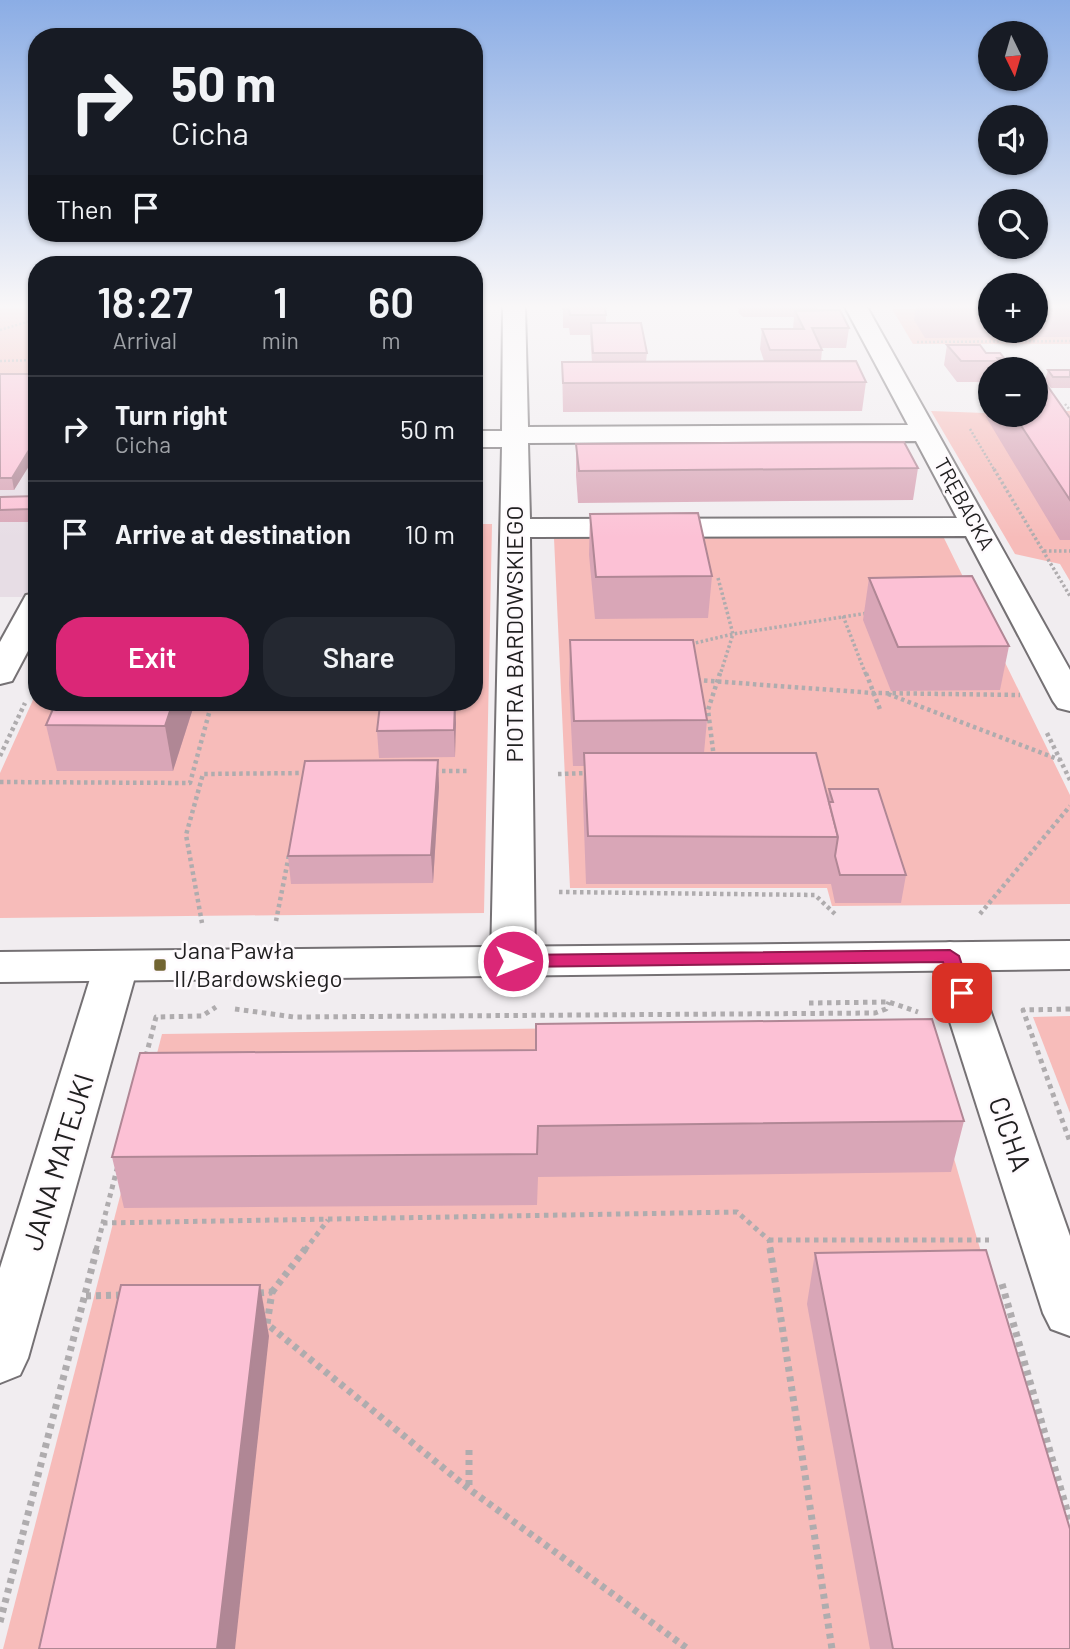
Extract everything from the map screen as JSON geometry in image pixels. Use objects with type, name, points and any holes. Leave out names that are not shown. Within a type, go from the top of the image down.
[{"type":"street","name":"PIOTRA BARDOWSKIEGO","points":[[513,961],[516,527],[514,384]]},
{"type":"street","name":"TRĘBACKA","points":[[898,384],[1070,701]]},
{"type":"street","points":[[483,439],[925,433]]},
{"type":"street","points":[[516,527],[977,527]]},
{"type":"street","points":[[0,674],[28,620]]},
{"type":"street","points":[[0,967],[1070,955]]},
{"type":"street","name":"CICHA","points":[[950,956],[1070,1312]]},
{"type":"street","name":"JANA MATEJKI","points":[[0,1358],[116,966]]},
{"type":"path","points":[[1065,404],[1070,410]]},
{"type":"path","points":[[969,427],[1070,596]]},
{"type":"path","points":[[1043,551],[1070,551]]},
{"type":"path","points":[[716,771],[708,710],[733,634],[718,578]]},
{"type":"path","points":[[680,646],[733,634],[879,611]]},
{"type":"path","points":[[843,616],[881,712]]},
{"type":"path","points":[[692,679],[873,693],[1028,695]]},
{"type":"path","points":[[885,693],[1061,761]]},
{"type":"path","points":[[0,756],[27,699]]},
{"type":"path","points":[[190,783],[210,711]]},
{"type":"path","points":[[1044,728],[1070,780]]},
{"type":"path","points":[[427,771],[468,771]]},
{"type":"path","points":[[203,927],[186,835],[203,774],[320,772]]},
{"type":"path","points":[[303,785],[306,773]]},
{"type":"path","points":[[558,783],[557,774],[597,773]]},
{"type":"path","points":[[0,782],[201,783]]},
{"type":"path","points":[[989,917],[977,918],[1070,806]]},
{"type":"path","points":[[275,926],[290,849]]},
{"type":"path","points":[[562,878],[563,892],[815,895],[838,918]]},
{"type":"path","points":[[204,1005],[294,1017],[876,1013],[886,1009],[889,1002],[887,991]]},
{"type":"path","points":[[1070,1009],[1023,1010],[1070,1142]]},
{"type":"path","points":[[918,1012],[922,1025]]},
{"type":"path","points":[[143,1068],[156,1017]]},
{"type":"path","points":[[0,1622],[120,1158]]},
{"type":"path","points":[[103,1223],[737,1212],[769,1240],[832,1649]]},
{"type":"path","points":[[328,1219],[272,1293],[267,1324],[469,1489],[688,1649]]},
{"type":"path","points":[[985,1228],[993,1254]]},
{"type":"path","points":[[769,1240],[989,1240]]},
{"type":"path","points":[[1001,1280],[1070,1521]]},
{"type":"path","points":[[246,1293],[272,1293]]},
{"type":"path","points":[[86,1296],[139,1295]]},
{"type":"path","points":[[469,1450],[469,1489]]},
{"type":"shaded area","points":[[0,384],[28,384],[28,597],[0,597]]},
{"type":"shaded area","points":[[931,411],[978,413],[978,427],[1048,427],[1048,411],[1070,411],[1070,581],[1060,564],[1015,554]]},
{"type":"shaded area","points":[[483,524],[492,524],[484,913],[0,918],[0,773],[28,711],[483,711]]},
{"type":"shaded area","points":[[943,536],[1070,795],[1070,904],[832,906],[827,888],[570,888],[554,538]]},
{"type":"shaded area","points":[[1070,1016],[1070,1113],[1033,1017]]},
{"type":"shaded area","points":[[915,1023],[1070,1561],[1070,1649],[3,1649],[162,1034]]},
{"type":"building","points":[[0,384],[28,384],[28,452],[12,478],[0,478]]},
{"type":"building","points":[[1048,387],[1070,418],[1070,500],[1022,427],[1048,427]]},
{"type":"building","points":[[904,442],[918,468],[579,471],[576,444]]},
{"type":"building","points":[[28,496],[28,509],[0,510],[0,497]]},
{"type":"building","points":[[698,513],[712,576],[596,577],[590,514]]},
{"type":"building","points":[[972,576],[1009,646],[898,647],[869,578]]},
{"type":"building","points":[[570,640],[693,640],[707,720],[574,721]]},
{"type":"building","points":[[52,711],[170,711],[165,726],[46,725]]},
{"type":"building","points":[[379,711],[455,711],[454,730],[377,731]]},
{"type":"building","points":[[584,753],[816,753],[838,837],[588,836]]},
{"type":"building","points":[[438,760],[431,855],[288,856],[305,761]]},
{"type":"building","points":[[829,789],[878,789],[906,875],[840,875],[835,856],[838,837],[829,802],[833,802]]},
{"type":"building","points":[[932,1019],[964,1121],[538,1126],[537,1154],[112,1157],[140,1053],[536,1050],[536,1024]]},
{"type":"building","points":[[986,1250],[1070,1529],[1070,1649],[893,1649],[815,1253]]},
{"type":"building","points":[[121,1285],[260,1285],[217,1649],[39,1649]]},
{"type":"place","name":"Jana Pawła II/Bardowskiego","points":[[160,965]]},
{"type":"route","points":[[513,961],[950,956],[962,993]]}]
